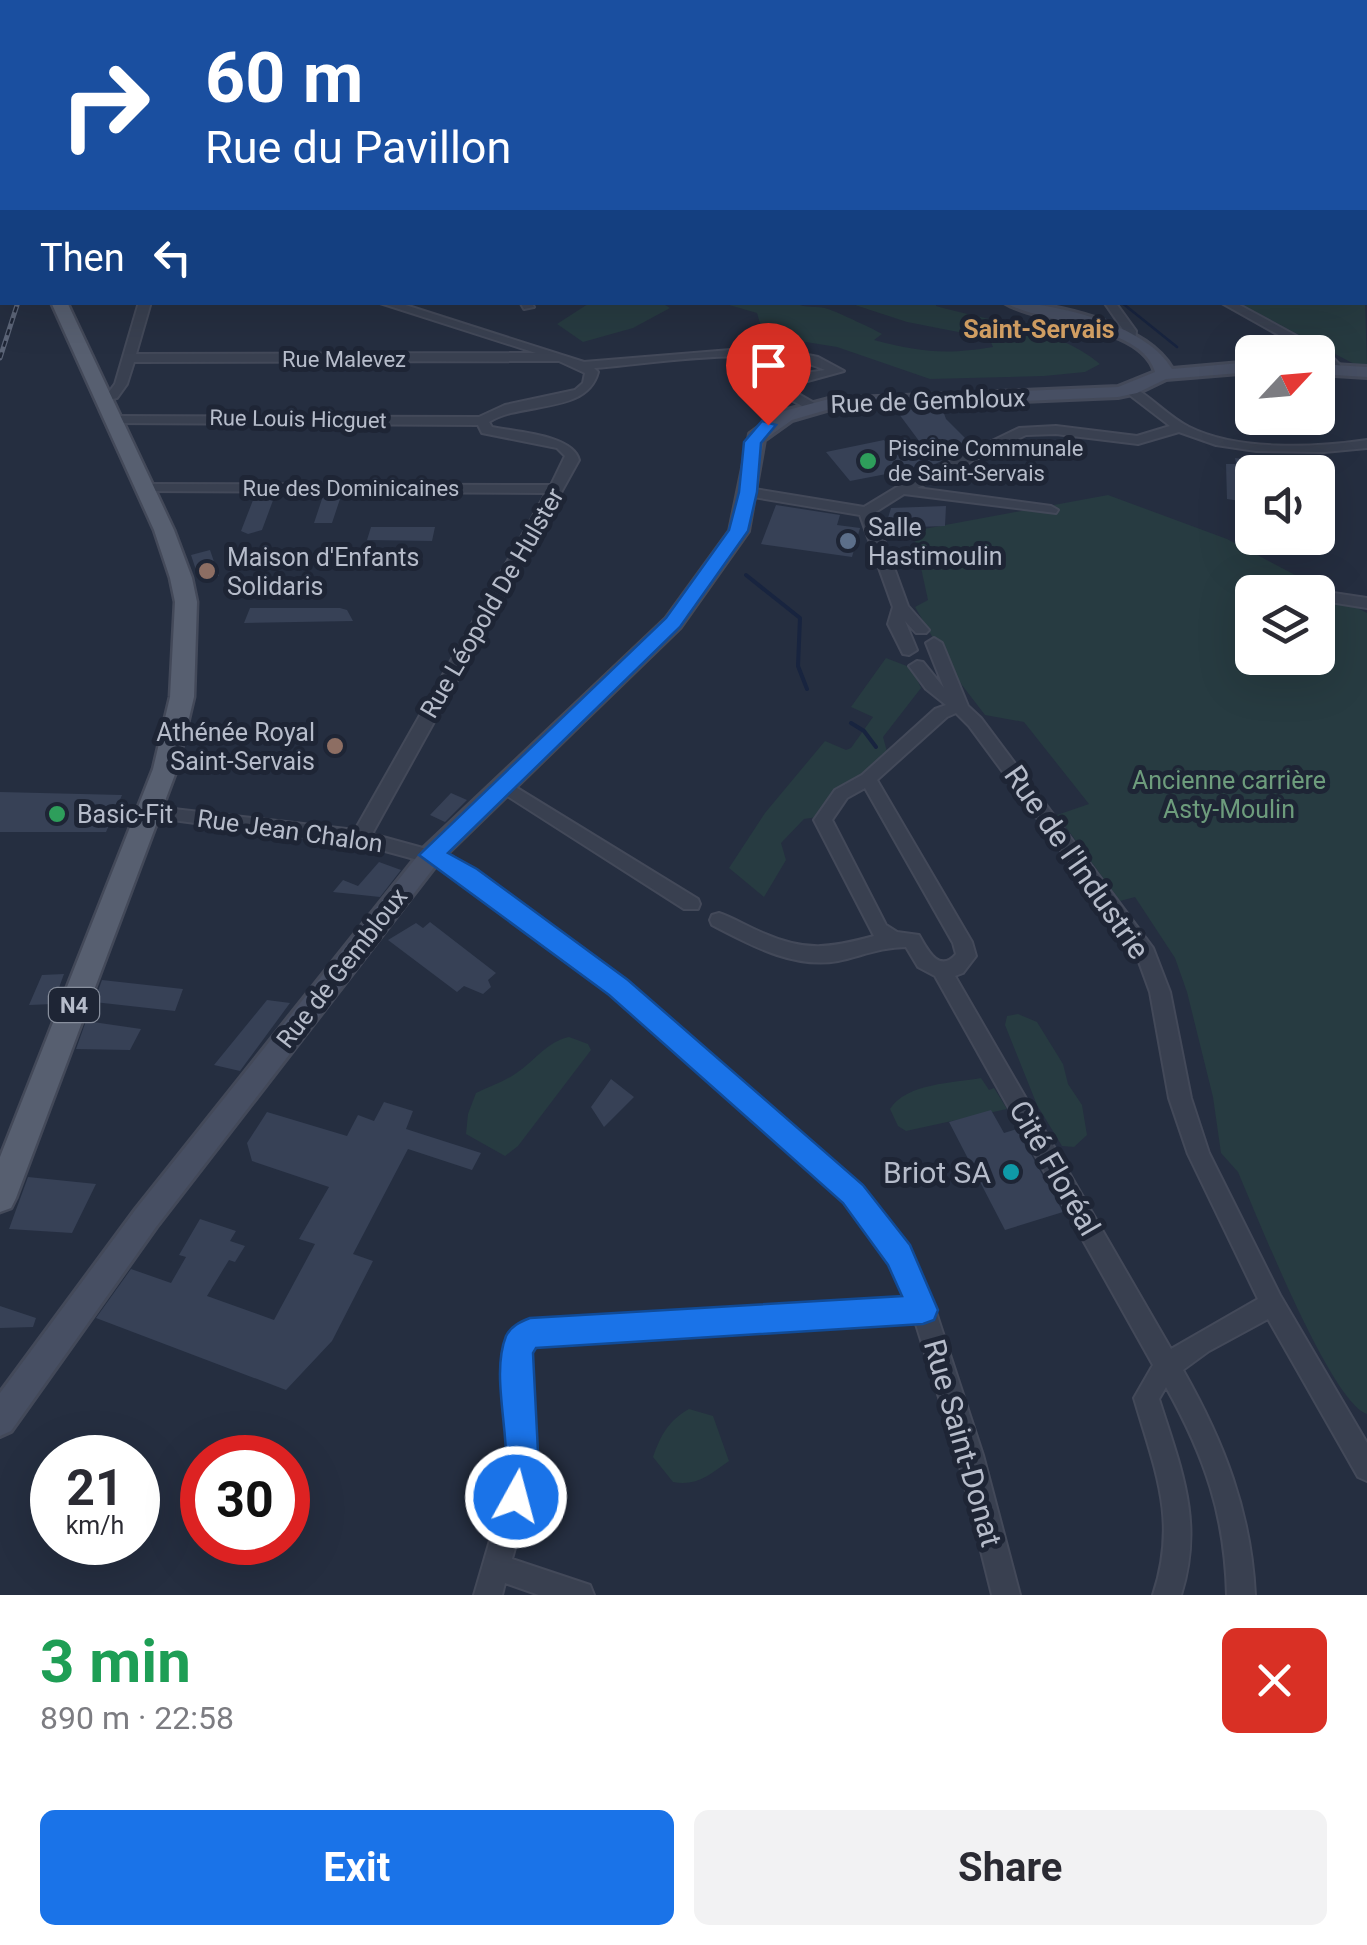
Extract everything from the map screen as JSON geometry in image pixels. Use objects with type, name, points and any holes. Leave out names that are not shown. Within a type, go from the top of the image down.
[{"type":"main road","name":"N4","points":[[0,1198],[180,721],[186,602],[175,556],[60,305]]},
{"type":"main road","points":[[1020,305],[1131,338],[1156,356],[1164,367],[1163,374],[1235,368]]},
{"type":"main road","points":[[1335,370],[1367,372]]},
{"type":"main road","name":"Rue de Gembloux","points":[[0,1420],[146,1218],[431,855],[673,622],[738,531],[756,438],[768,425],[811,407],[854,401],[1041,397],[1131,390],[1163,374]]},
{"type":"street","points":[[3,0],[27,0]]},
{"type":"street","points":[[103,398],[113,396],[121,384],[144,305]]},
{"type":"street","points":[[391,305],[584,366],[700,354],[780,352],[838,370],[786,384],[790,394],[811,407]]},
{"type":"street","points":[[1111,305],[1131,338]]},
{"type":"street","points":[[1230,305],[1280,335]]},
{"type":"street","name":"Rue Malevez","points":[[129,358],[558,358]]},
{"type":"street","points":[[482,420],[507,406],[577,394],[593,377],[584,366]]},
{"type":"street","points":[[1335,366],[1339,370]]},
{"type":"street","points":[[1131,390],[1178,428],[1213,444],[1319,449],[1367,444]]},
{"type":"street","name":"Rue Louis Hicguet","points":[[113,420],[482,420]]},
{"type":"street","name":"Rue Léopold De Hulster","points":[[363,838],[364,829],[572,460],[568,450],[487,430],[482,420]]},
{"type":"street","points":[[748,492],[866,512],[988,448],[1039,429],[1138,440],[1178,428]]},
{"type":"street","name":"Rue des Dominicaines","points":[[144,486],[557,488]]},
{"type":"street","points":[[902,490],[1052,510]]},
{"type":"street","name":"Rue de l'Industrie","points":[[866,512],[901,607],[921,630]]},
{"type":"street","points":[[1335,598],[1367,603]]},
{"type":"street","name":"Rue de l'Industrie","points":[[901,607],[896,624],[930,688],[960,706]]},
{"type":"street","name":"Rue de l'Industrie","points":[[934,643],[960,706],[1143,948],[1160,992],[1180,1098],[1198,1154],[1272,1303],[1367,1468]]},
{"type":"street","name":"Cité Floréal","points":[[960,706],[941,713],[868,779],[841,794],[823,820],[879,930],[891,938],[912,940],[924,962],[942,971],[1169,1365],[1214,1454],[1229,1494],[1240,1549],[1241,1595]]},
{"type":"street","points":[[868,779],[962,942],[966,956],[962,964],[942,971]]},
{"type":"street","points":[[504,786],[692,904]]},
{"type":"street","name":"Rue Jean Chalon","points":[[148,812],[363,838],[431,855]]},
{"type":"street","name":"Rue Saint-Donat","points":[[431,855],[468,875],[618,988],[853,1194],[899,1255],[923,1310],[970,1454],[1006,1595]]},
{"type":"street","points":[[719,920],[809,956],[852,950],[891,938]]},
{"type":"street","points":[[1167,1595],[1176,1573],[1182,1530],[1146,1398],[1150,1384],[1169,1365],[1272,1303]]},
{"type":"street","points":[[488,1595],[523,1472],[517,1353],[520,1340],[530,1333],[923,1310]]},
{"type":"street","points":[[496,1567],[580,1595]]},
{"type":"green space","points":[[586,305],[670,308],[633,328],[583,342],[557,324]]},
{"type":"green space","points":[[729,305],[824,308],[882,334],[874,340],[919,350],[993,347],[989,338],[907,322],[855,305],[936,305],[1042,333],[1100,364],[1085,372],[1044,376],[930,379],[837,347],[781,338],[781,329],[761,327],[757,313]]},
{"type":"green space","points":[[1243,305],[1365,305],[1367,366],[1335,354],[1335,335],[1299,335]]},
{"type":"green space","name":"Ancienne carrière Asty-Moulin","points":[[1108,495],[1227,539],[1235,543],[1235,555],[1257,555],[1295,575],[1235,575],[1235,675],[1335,675],[1335,596],[1367,613],[1367,1414],[1352,1402],[1334,1377],[1277,1264],[1238,1172],[1221,1153],[1213,1097],[1175,958],[1135,897],[1120,901],[1057,815],[1089,804],[1024,722],[985,715],[955,676],[915,607],[928,600],[913,531]]},
{"type":"green space","points":[[886,658],[912,668],[921,688],[883,737],[888,755],[817,817],[804,819],[781,843],[786,860],[764,897],[729,868],[765,813],[825,741],[846,750],[851,748],[873,717],[851,707]]},
{"type":"green space","points":[[1018,1014],[1037,1022],[1082,1105],[1087,1135],[1074,1147],[1062,1146],[1037,1105],[1005,1025],[1007,1016]]},
{"type":"green space","points":[[569,1037],[588,1044],[591,1050],[518,1146],[505,1156],[466,1134],[476,1093],[510,1077],[547,1047]]},
{"type":"green space","points":[[981,1078],[989,1090],[994,1088],[1007,1109],[906,1131],[898,1126],[890,1109],[897,1100],[919,1089]]},
{"type":"green space","points":[[689,1409],[713,1416],[729,1461],[696,1481],[673,1482],[653,1457],[666,1429]]},
{"type":"building","points":[[942,408],[946,419],[973,446],[933,465],[850,481],[826,452],[884,440],[901,459],[928,453],[896,410]]},
{"type":"building","points":[[1226,464],[1235,464],[1235,500],[1227,499]]},
{"type":"building","points":[[255,495],[275,495],[262,530],[248,534],[241,531]]},
{"type":"building","points":[[323,496],[341,496],[332,523],[314,523]]},
{"type":"building","points":[[776,505],[840,515],[837,525],[860,528],[852,557],[761,544]]},
{"type":"building","points":[[946,506],[945,526],[885,528],[891,508]]},
{"type":"building","points":[[371,527],[435,527],[432,541],[367,540]]},
{"type":"building","points":[[210,550],[219,576],[198,576],[191,555]]},
{"type":"building","points":[[250,608],[340,608],[347,610],[353,621],[244,623]]},
{"type":"building","name":"Basic-Fit","points":[[0,792],[122,795],[106,832],[0,832]]},
{"type":"building","points":[[451,793],[467,800],[445,822],[430,815]]},
{"type":"building","points":[[379,862],[401,870],[380,897],[333,892],[343,880],[358,886]]},
{"type":"building","points":[[430,922],[496,973],[488,980],[491,987],[483,994],[464,986],[457,992],[388,940],[416,923],[423,928]]},
{"type":"building","points":[[64,974],[53,1004],[29,1005],[42,975]]},
{"type":"building","points":[[102,980],[183,989],[175,1011],[94,1002]]},
{"type":"building","points":[[267,1000],[290,1003],[240,1071],[214,1065]]},
{"type":"building","points":[[86,1021],[141,1029],[130,1050],[76,1049]]},
{"type":"building","points":[[611,1079],[634,1097],[604,1127],[591,1107]]},
{"type":"building","points":[[384,1102],[413,1111],[406,1129],[481,1153],[472,1170],[408,1149],[353,1254],[373,1261],[332,1341],[286,1390],[96,1318],[131,1269],[171,1283],[186,1257],[179,1255],[200,1219],[236,1231],[230,1241],[245,1246],[235,1262],[229,1260],[207,1296],[274,1320],[315,1244],[299,1239],[329,1187],[252,1161],[247,1143],[267,1112],[347,1136],[358,1115],[374,1121]]},
{"type":"building","name":"Briot SA","points":[[991,1110],[1004,1133],[1017,1129],[1063,1212],[1005,1230],[949,1122]]},
{"type":"building","points":[[28,1177],[96,1184],[72,1233],[9,1229]]},
{"type":"building","points":[[0,1306],[36,1318],[33,1327],[0,1328]]},
{"type":"waterway","points":[[1125,305],[1177,347]]},
{"type":"waterway","points":[[746,575],[800,618],[798,666],[807,689]]},
{"type":"waterway","points":[[851,723],[864,731],[876,747]]},
{"type":"railway","points":[[0,358],[17,305]]},
{"type":"place","name":"Piscine Communale de Saint-Servais","points":[[868,461]]},
{"type":"place","name":"Salle Hastimoulin","points":[[848,541]]},
{"type":"place","name":"Maison d'Enfants Solidaris","points":[[207,571]]},
{"type":"place","name":"Athénée Royal Saint-Servais","points":[[335,746]]},
{"type":"place","name":"Basic-Fit","points":[[57,814]]},
{"type":"place","name":"Briot SA","points":[[1011,1172]]},
{"type":"district","name":"Saint-Servais","points":[[1039,329]]},
{"type":"route","points":[[516,1497],[523,1472],[517,1353],[520,1340],[530,1333],[923,1310],[899,1255],[853,1194],[618,988],[468,875],[431,855],[673,622],[738,531],[748,492],[752,442],[768,425]]}]
